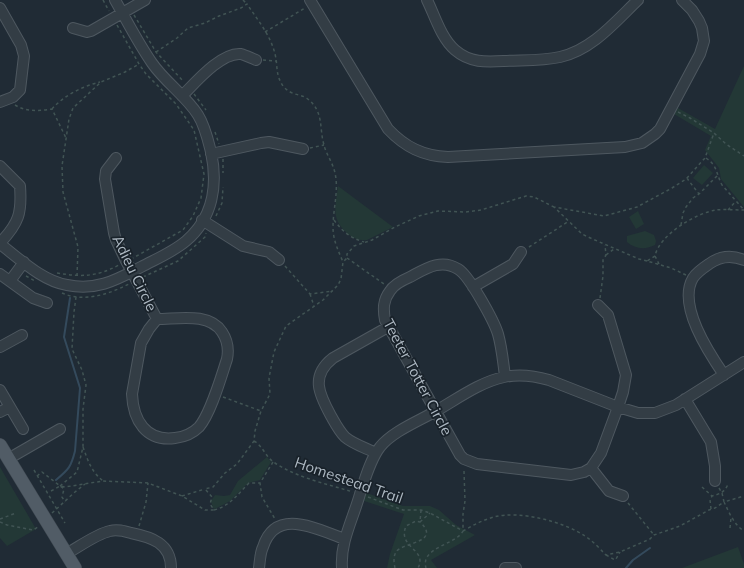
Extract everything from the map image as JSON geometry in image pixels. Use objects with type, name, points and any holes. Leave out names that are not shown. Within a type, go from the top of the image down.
[{"type":"main road","points":[[0,445],[75,568]]},
{"type":"street","points":[[0,166],[20,186],[21,210],[13,228],[0,244],[21,266],[67,286],[97,286],[134,276],[185,242],[206,223],[214,186],[216,153],[194,109],[152,64],[127,11],[115,0]]},
{"type":"street","points":[[73,28],[87,32],[91,31],[144,0]]},
{"type":"street","points":[[427,0],[450,45],[461,55],[480,62],[551,59],[568,55],[591,43],[638,0]]},
{"type":"street","points":[[311,2],[382,120],[398,139],[413,149],[436,156],[448,157],[625,147],[642,143],[660,129],[700,54],[704,41],[704,34],[699,21],[682,0]]},
{"type":"street","points":[[0,8],[21,45],[24,56],[20,90],[13,97],[4,101]]},
{"type":"street","points":[[182,96],[216,64],[231,56],[241,54],[256,60]]},
{"type":"street","points":[[216,153],[261,142],[269,142],[303,150]]},
{"type":"street","name":"Adieu Circle","points":[[116,158],[106,172],[106,186],[116,240],[157,319]]},
{"type":"street","points":[[206,223],[243,246],[269,252],[279,260]]},
{"type":"street","points":[[473,287],[513,264],[521,252]]},
{"type":"street","points":[[724,375],[705,347],[696,325],[689,299],[692,279],[700,270],[722,257],[731,256],[744,260]]},
{"type":"street","points":[[391,289],[398,283],[430,266],[445,264],[458,268],[468,278],[497,332],[506,376]]},
{"type":"street","points":[[10,281],[21,266]]},
{"type":"street","points":[[0,274],[33,298],[47,303]]},
{"type":"street","name":"Teeter Totter Circle","points":[[391,289],[387,295],[383,313],[388,327],[460,455],[470,462]]},
{"type":"street","points":[[464,471],[470,462],[571,475],[584,472],[591,468],[600,453],[618,407],[625,383],[624,367],[608,315],[598,305]]},
{"type":"street","name":"Adieu Circle","points":[[157,319],[207,320],[215,324],[225,336],[229,351],[215,393],[205,418],[195,431],[189,435],[172,438],[151,435],[140,424],[132,401],[141,343],[157,319]]},
{"type":"street","points":[[376,453],[346,438],[326,417],[320,393],[319,375],[326,363],[333,358],[388,327]]},
{"type":"street","points":[[0,347],[22,335]]},
{"type":"street","points":[[342,568],[343,551],[350,522],[376,453],[381,446],[395,434],[485,383],[506,376],[527,376],[549,380],[618,407],[638,413],[655,414],[669,409],[744,362]]},
{"type":"street","points":[[0,390],[23,429]]},
{"type":"street","points":[[685,399],[711,442],[715,481]]},
{"type":"street","points":[[0,412],[10,407]]},
{"type":"street","points":[[8,459],[60,429]]},
{"type":"street","points":[[591,468],[609,491],[622,496]]},
{"type":"street","points":[[259,568],[263,546],[269,534],[280,525],[286,523],[301,524],[346,539]]},
{"type":"street","points":[[66,554],[111,530],[117,530],[147,536],[156,540],[166,551],[169,558],[170,568]]},
{"type":"street","points":[[505,568],[516,568]]},
{"type":"path","points":[[51,272],[77,276],[103,273],[182,230],[193,216],[201,198],[204,174],[194,130],[176,104],[146,74],[139,64],[103,0]]},
{"type":"path","points":[[182,496],[213,487],[225,473],[237,464],[254,440],[261,411],[270,394],[269,378],[274,352],[286,326],[333,292],[341,279],[343,262],[335,241],[333,226],[336,179],[331,159],[324,145],[322,124],[316,108],[308,99],[295,95],[283,86],[277,71],[276,55],[272,43],[243,0]]},
{"type":"path","points":[[265,32],[293,16],[311,2]]},
{"type":"path","points":[[156,52],[177,38],[188,28],[205,23],[247,4]]},
{"type":"path","points":[[127,11],[156,52],[190,88],[204,106],[207,113]]},
{"type":"path","points":[[256,60],[276,61]]},
{"type":"path","points":[[4,101],[19,107],[37,111],[52,108],[59,101],[92,84],[125,72],[139,64]]},
{"type":"path","points":[[77,276],[78,247],[63,192],[62,166],[69,120],[73,108],[101,82]]},
{"type":"path","points":[[52,108],[66,138]]},
{"type":"path","points":[[671,109],[690,118],[714,133],[726,144],[744,156]]},
{"type":"path","points":[[213,127],[219,140],[216,153],[223,161],[223,175]]},
{"type":"path","points":[[343,262],[347,258],[347,254],[354,246],[372,240],[395,226],[419,216],[438,211],[466,212],[481,210],[526,196],[534,197],[554,207],[604,216],[637,207],[672,188],[687,177],[705,158],[714,133]]},
{"type":"path","points":[[303,150],[324,145]]},
{"type":"path","points":[[705,158],[717,169],[722,185],[744,210]]},
{"type":"path","points":[[681,225],[683,213],[686,207],[693,198],[718,175]]},
{"type":"path","points":[[687,177],[699,194]]},
{"type":"path","points":[[59,292],[85,298],[115,292],[134,276],[178,261],[205,237],[206,223],[222,203],[223,182]]},
{"type":"path","points":[[728,210],[736,201]]},
{"type":"path","points":[[554,207],[582,234],[639,259],[681,272],[692,279]]},
{"type":"path","points":[[647,261],[654,256],[660,244],[681,225],[708,212],[716,210],[744,210]]},
{"type":"path","points":[[334,220],[349,236],[364,242]]},
{"type":"path","points":[[521,252],[569,221]]},
{"type":"path","points":[[605,245],[606,255]]},
{"type":"path","points":[[598,305],[604,276],[603,260],[606,255],[615,248]]},
{"type":"path","points":[[654,256],[659,264]]},
{"type":"path","points":[[347,258],[391,289]]},
{"type":"path","points":[[279,260],[310,294],[314,306]]},
{"type":"path","points":[[21,266],[30,279],[37,282]]},
{"type":"path","points":[[310,294],[333,292]]},
{"type":"path","points":[[51,491],[60,486],[77,472],[83,447],[83,409],[86,385],[82,370],[72,349],[76,297]]},
{"type":"path","points":[[215,393],[261,411]]},
{"type":"path","name":"Homestead Trail","points":[[254,440],[273,462],[304,476],[403,510],[421,510],[430,513],[463,531]]},
{"type":"path","points":[[83,447],[90,467],[103,480]]},
{"type":"path","name":"Homestead Trail","points":[[260,483],[273,462]]},
{"type":"path","points":[[34,470],[65,523]]},
{"type":"path","points":[[463,531],[465,501],[464,471]]},
{"type":"path","points":[[37,476],[42,472],[64,489],[62,497],[65,502]]},
{"type":"path","points":[[60,486],[86,484],[103,480],[148,483],[182,496],[205,510],[214,510],[233,501],[249,483],[260,483],[262,497],[280,525]]},
{"type":"path","points":[[715,481],[722,493],[724,502],[731,516],[737,526],[744,531]]},
{"type":"path","points":[[136,534],[146,502],[148,483]]},
{"type":"path","points":[[56,508],[86,484]]},
{"type":"path","points":[[712,496],[722,493],[727,488],[728,484]]},
{"type":"path","points":[[702,487],[712,496]]},
{"type":"path","points":[[205,489],[212,496],[210,504],[214,510]]},
{"type":"path","points":[[622,496],[654,535]]},
{"type":"path","points":[[711,510],[710,500],[712,496]]},
{"type":"path","points":[[606,555],[620,552],[650,539],[654,535],[680,526],[724,502],[744,496]]},
{"type":"path","name":"Homestead Trail","points":[[420,522],[421,510]]},
{"type":"path","points":[[0,519],[16,513]]},
{"type":"path","points":[[420,522],[430,513]]},
{"type":"path","points":[[426,568],[426,560],[429,555],[458,537],[463,531],[482,521],[494,517],[512,515],[530,516],[555,523],[586,536],[606,555],[615,560],[620,552]]},
{"type":"path","points":[[730,528],[731,516]]},
{"type":"path","points":[[395,568],[395,553],[403,547],[410,545],[418,543],[426,534],[425,528],[416,520],[406,526],[404,537],[406,542],[410,545],[418,554],[420,565],[418,568]]},
{"type":"path","points":[[0,522],[7,525],[33,530]]},
{"type":"green space","points":[[744,66],[744,207],[721,179],[719,168],[705,150],[711,136],[674,114],[678,108],[715,129]]},
{"type":"green space","points":[[704,165],[713,173],[702,185],[693,178]]},
{"type":"green space","points":[[338,186],[393,227],[367,240],[359,240],[349,235],[338,222],[336,217],[335,206]]},
{"type":"green space","points":[[638,211],[644,224],[636,229],[629,217]]},
{"type":"green space","points":[[645,231],[654,235],[656,241],[655,245],[648,248],[640,248],[627,242],[627,236]]},
{"type":"green space","points":[[267,457],[271,462],[260,480],[248,483],[230,501],[215,509],[213,508],[211,501],[215,495],[230,495],[238,481]]},
{"type":"green space","points":[[0,467],[36,529],[7,546],[0,538]]},
{"type":"green space","points":[[361,491],[403,506],[430,506],[439,510],[456,525],[475,535],[431,560],[437,568],[387,568],[390,554],[404,514],[358,499]]},
{"type":"green space","points":[[738,547],[744,568],[682,568]]},
{"type":"waterway","points":[[56,480],[69,467],[75,451],[80,388],[64,337],[70,298]]},
{"type":"waterway","points":[[626,568],[633,560],[650,548]]}]
